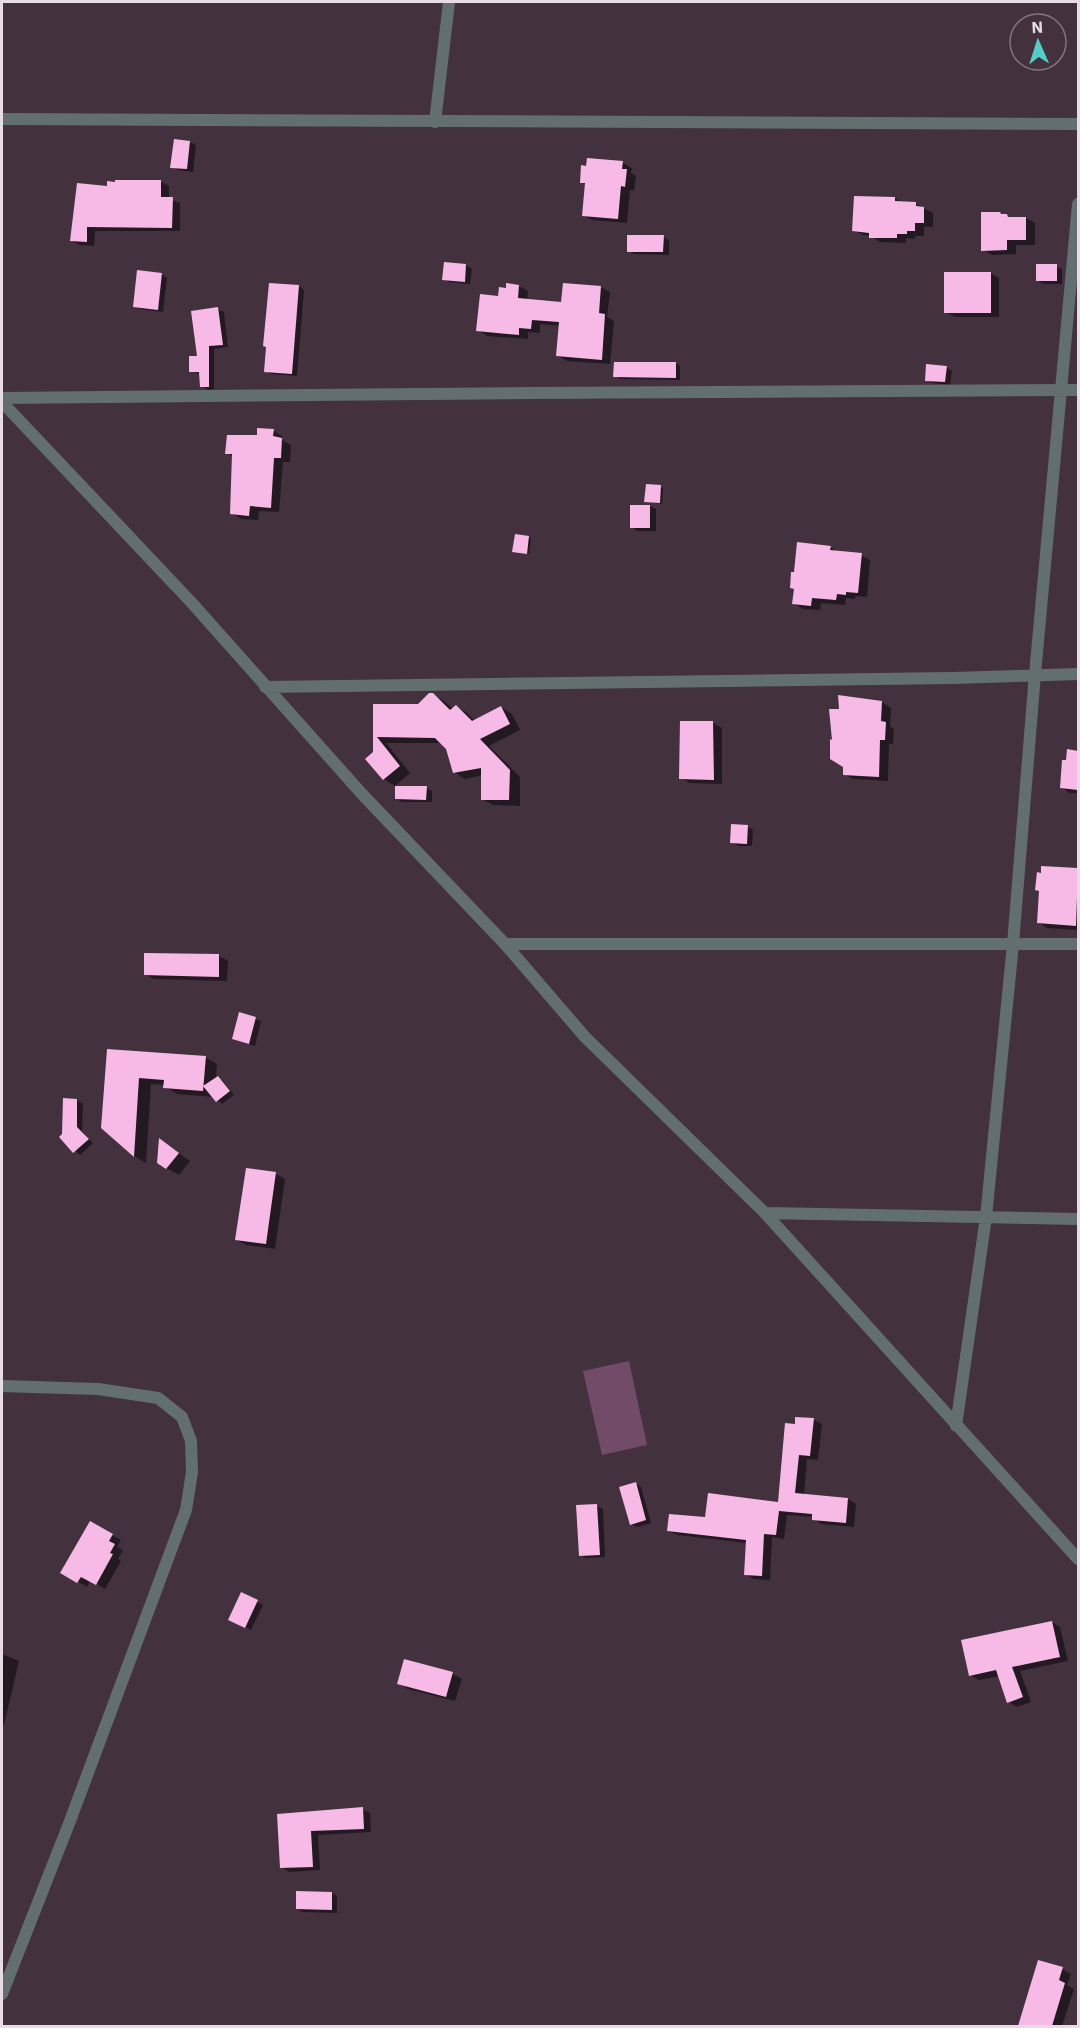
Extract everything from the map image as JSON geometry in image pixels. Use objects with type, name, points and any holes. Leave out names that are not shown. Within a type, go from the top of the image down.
[{"type":"street","points":[[435,122],[449,2]]},
{"type":"street","points":[[2,119],[1078,124]]},
{"type":"street","points":[[956,1426],[986,1217],[1013,944],[1078,204]]},
{"type":"street","points":[[2,400],[1078,390]]},
{"type":"street","points":[[2,400],[191,602],[362,794],[505,944],[585,1037],[765,1213],[1078,1559]]},
{"type":"street","points":[[265,687],[952,678],[1078,674]]},
{"type":"street","points":[[505,944],[1078,944]]},
{"type":"street","points":[[765,1213],[1078,1219]]},
{"type":"street","points":[[2,1386],[98,1389],[158,1398],[182,1417],[191,1441],[192,1473],[186,1510],[70,1821],[2,1994]]},
{"type":"shaded area","points":[[629,1361],[647,1445],[602,1455],[583,1371]]},
{"type":"building","points":[[174,139],[190,141],[187,169],[170,168]]},
{"type":"building","points":[[587,158],[623,161],[622,169],[627,169],[625,187],[621,186],[618,219],[582,216],[585,183],[580,183],[581,165],[586,166]]},
{"type":"building","points":[[115,180],[161,180],[161,197],[173,197],[172,228],[87,227],[87,242],[70,241],[77,183],[107,186],[107,181],[115,182]]},
{"type":"building","points":[[854,196],[895,197],[895,201],[916,202],[916,206],[924,207],[924,223],[915,223],[915,231],[897,234],[897,238],[869,238],[869,233],[852,231]]},
{"type":"building","points":[[981,212],[1000,212],[1007,214],[1008,217],[1026,217],[1026,240],[1007,240],[1007,250],[981,251]]},
{"type":"building","points":[[627,235],[664,235],[663,252],[627,252]]},
{"type":"building","points":[[444,262],[466,264],[465,282],[442,280]]},
{"type":"building","points":[[1036,264],[1057,264],[1057,281],[1036,281]]},
{"type":"building","points":[[137,270],[162,273],[158,310],[133,307]]},
{"type":"building","points":[[944,272],[991,272],[991,313],[944,313]]},
{"type":"building","points":[[269,283],[299,285],[292,374],[264,372],[266,347],[263,346]]},
{"type":"building","points":[[506,283],[519,285],[518,298],[561,302],[563,283],[601,286],[599,313],[605,314],[602,360],[556,356],[559,322],[532,320],[531,329],[519,328],[519,335],[476,331],[480,294],[498,296],[499,287],[506,288]]},
{"type":"building","points":[[218,307],[223,345],[209,346],[209,387],[200,387],[199,372],[189,372],[189,356],[197,356],[191,311]]},
{"type":"building","points":[[614,362],[676,362],[676,378],[613,377]]},
{"type":"building","points":[[926,364],[947,366],[945,382],[925,381]]},
{"type":"building","points":[[257,428],[274,429],[273,436],[282,438],[281,458],[274,458],[271,508],[250,506],[249,516],[230,514],[232,454],[225,454],[227,435],[257,435]]},
{"type":"building","points":[[646,484],[661,485],[660,503],[644,502]]},
{"type":"building","points":[[630,505],[650,505],[650,528],[630,528]]},
{"type":"building","points":[[515,534],[529,536],[527,554],[512,552]]},
{"type":"building","points":[[797,542],[831,546],[830,550],[862,553],[858,593],[837,594],[836,600],[812,598],[811,606],[792,604],[794,589],[790,588],[791,572],[794,572]]},
{"type":"building","points":[[429,693],[433,693],[450,710],[456,705],[472,721],[501,706],[510,724],[480,739],[510,770],[509,800],[481,800],[481,768],[453,773],[446,749],[435,738],[377,737],[400,766],[383,780],[365,759],[373,752],[373,704],[418,704]]},
{"type":"building","points":[[838,695],[882,701],[881,721],[886,722],[885,740],[880,740],[879,777],[843,775],[843,767],[830,759],[830,739],[832,740],[829,709],[839,709]]},
{"type":"building","points":[[680,721],[713,721],[714,780],[679,779]]},
{"type":"building","points":[[1067,749],[1078,751],[1078,790],[1060,788],[1062,760],[1066,760]]},
{"type":"building","points":[[395,786],[427,786],[426,800],[395,799]]},
{"type":"building","points":[[731,824],[748,825],[747,844],[730,843]]},
{"type":"building","points":[[1041,866],[1078,868],[1076,926],[1037,923],[1039,891],[1035,890],[1037,872],[1041,873]]},
{"type":"building","points":[[144,953],[219,954],[219,977],[144,975]]},
{"type":"building","points":[[239,1012],[256,1017],[249,1044],[232,1039]]},
{"type":"building","points":[[107,1049],[206,1056],[203,1091],[163,1088],[164,1080],[139,1078],[134,1157],[101,1128]]},
{"type":"building","points":[[218,1076],[230,1091],[216,1102],[203,1086]]},
{"type":"building","points":[[63,1098],[77,1099],[77,1127],[89,1139],[73,1153],[59,1137],[62,1134]]},
{"type":"building","points":[[159,1138],[179,1153],[166,1169],[157,1163]]},
{"type":"building","points":[[246,1168],[276,1172],[266,1244],[235,1240]]},
{"type":"building","points":[[795,1417],[814,1418],[810,1456],[799,1455],[795,1493],[848,1498],[846,1523],[812,1520],[812,1514],[779,1511],[776,1535],[764,1534],[762,1576],[744,1575],[746,1540],[667,1531],[669,1514],[705,1517],[708,1493],[778,1502],[785,1423],[795,1424]]},
{"type":"building","points":[[636,1482],[646,1520],[630,1525],[619,1487]]},
{"type":"building","points":[[597,1504],[600,1555],[579,1556],[576,1505]]},
{"type":"building","points":[[90,1521],[113,1534],[109,1541],[115,1544],[110,1553],[113,1554],[96,1585],[81,1577],[77,1583],[60,1573]]},
{"type":"building","points":[[241,1592],[258,1600],[245,1628],[228,1620]]},
{"type":"building","points":[[1052,1621],[1060,1657],[1012,1667],[1023,1697],[1007,1703],[996,1670],[969,1676],[961,1640]]},
{"type":"building","points":[[404,1659],[453,1672],[446,1697],[397,1684]]},
{"type":"building","points":[[363,1807],[364,1829],[311,1831],[313,1867],[280,1868],[277,1814]]},
{"type":"building","points":[[296,1891],[332,1892],[332,1910],[296,1909]]},
{"type":"building","points":[[1038,1960],[1063,1967],[1059,1980],[1065,1983],[1052,2026],[1018,2026]]}]
